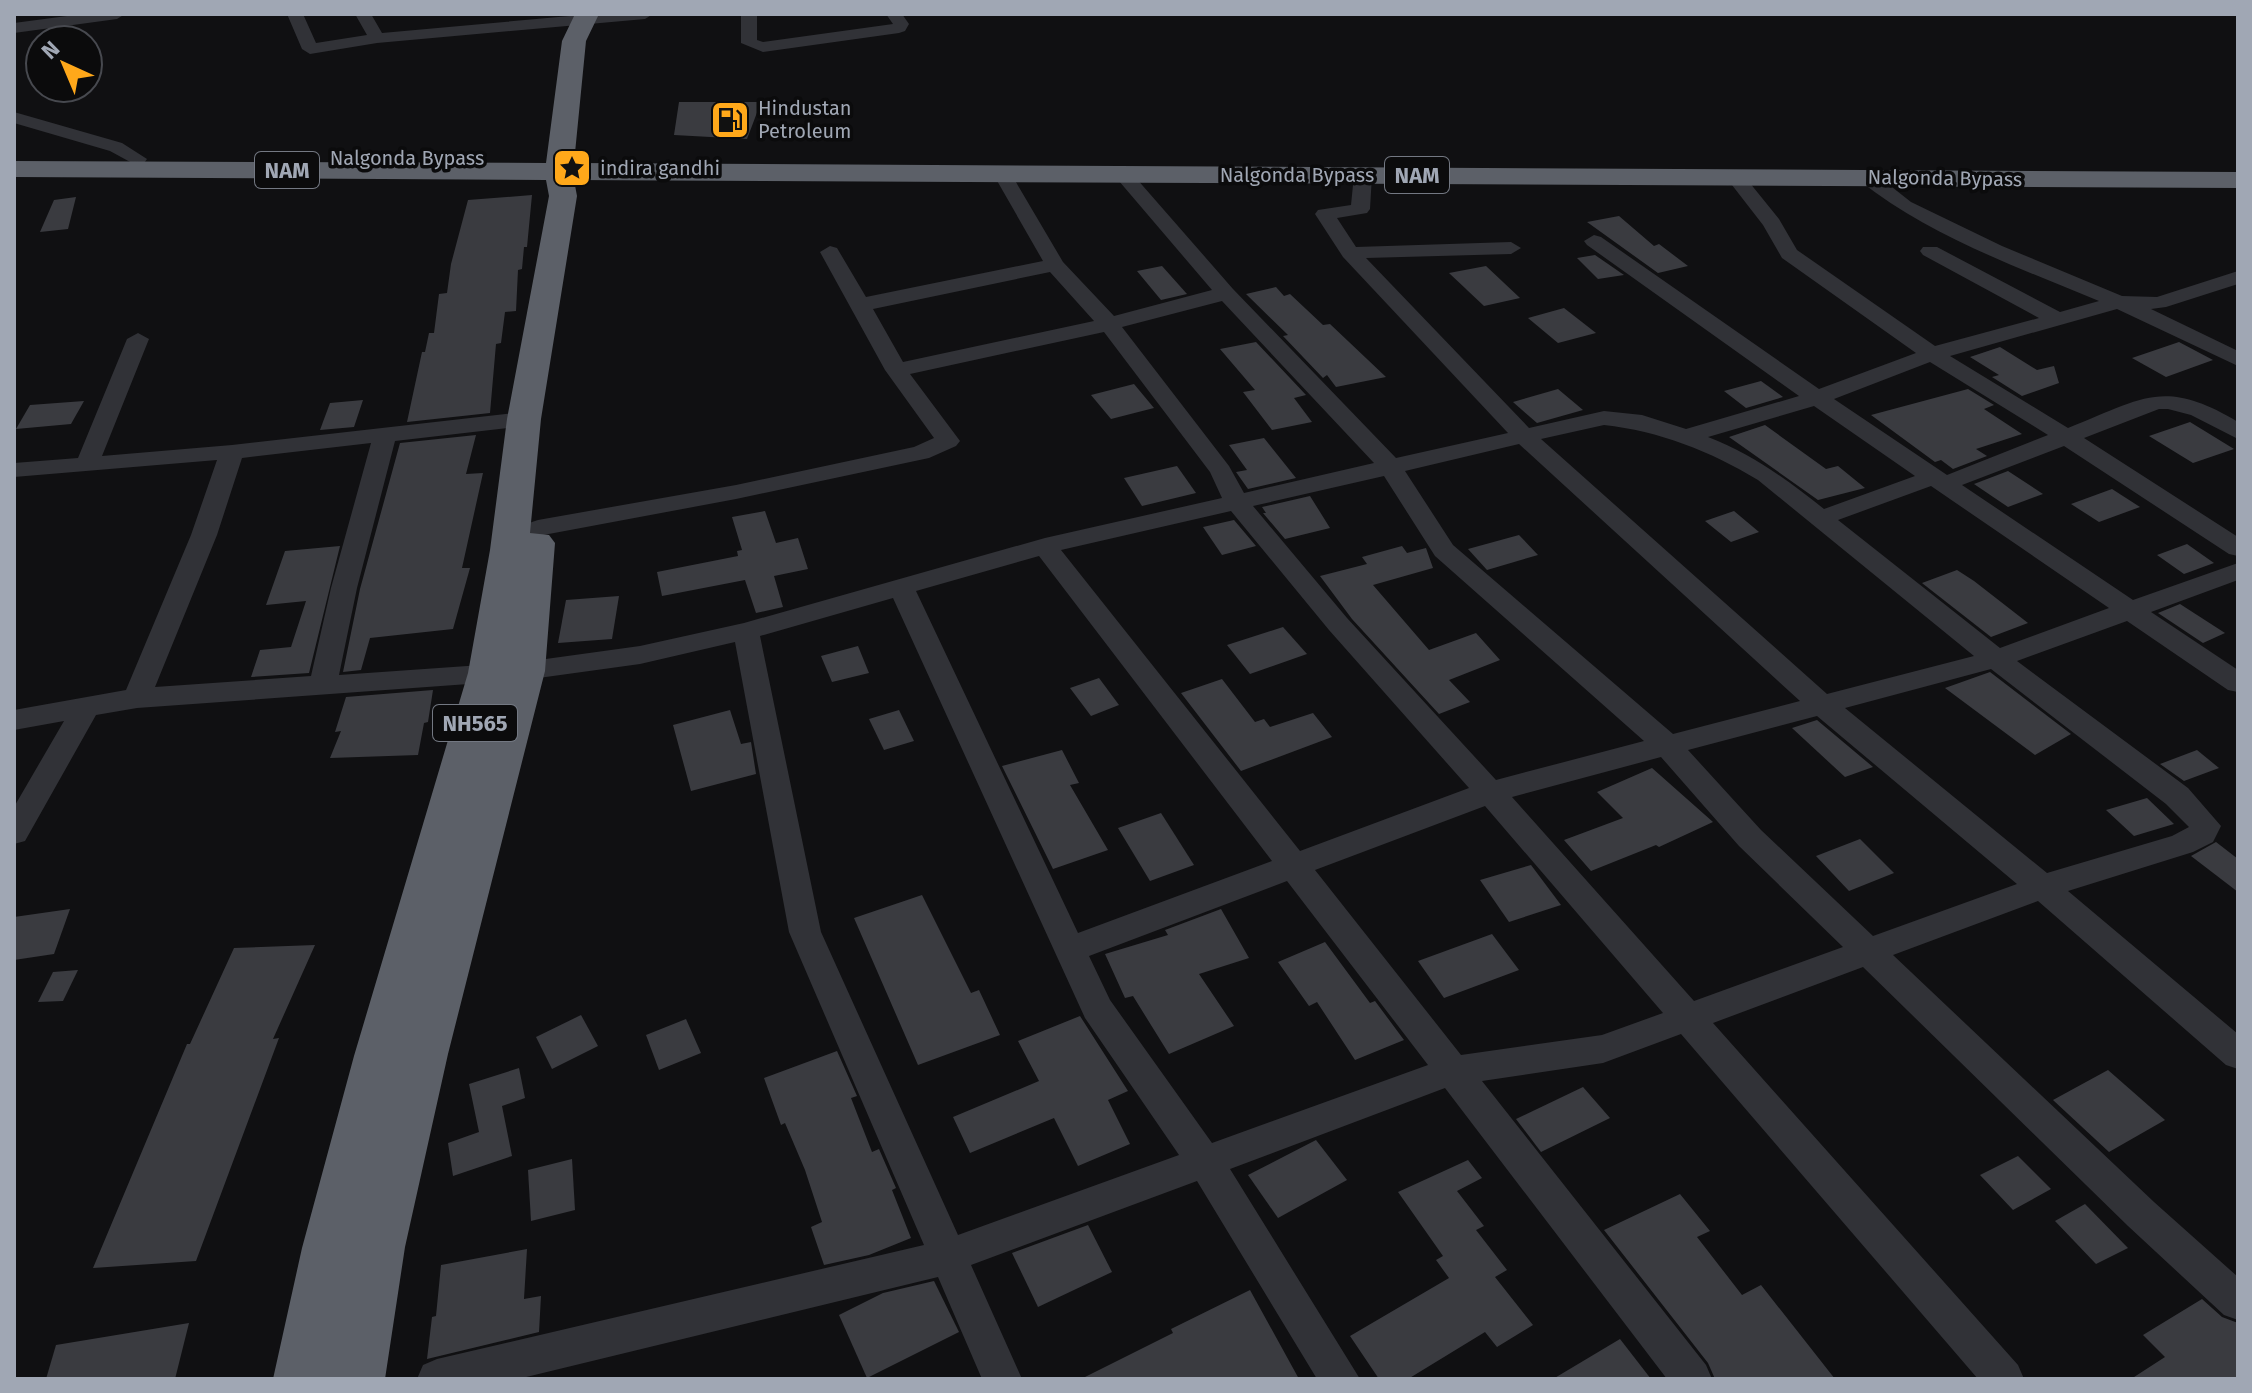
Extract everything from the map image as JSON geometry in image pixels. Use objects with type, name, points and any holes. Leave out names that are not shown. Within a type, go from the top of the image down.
[{"type":"highway","name":"NH565","points":[[355,1379],[377,1247],[538,528],[578,166],[569,71],[582,29]]},
{"type":"highway","name":"Nalgonda Bypass","points":[[14,158],[1122,174],[2238,180]]},
{"type":"highway","name":"NH565","points":[[303,1379],[330,1248],[376,1070],[507,672],[509,550],[524,419],[563,196],[578,166]]},
{"type":"highway","name":"Nalgonda Bypass","points":[[14,169],[578,166],[2238,167]]},
{"type":"street","points":[[14,28],[117,14]]},
{"type":"street","points":[[295,14],[310,49],[377,38],[582,29],[645,14]]},
{"type":"street","points":[[363,14],[377,38]]},
{"type":"street","points":[[749,14],[749,43],[763,47],[899,28],[901,24],[894,14]]},
{"type":"street","points":[[14,117],[116,147],[138,159]]},
{"type":"street","points":[[1001,172],[1055,265],[1109,324],[1221,471],[1236,501],[1338,624],[1490,792],[2004,1379]]},
{"type":"street","points":[[1122,174],[1226,293],[1391,467],[1444,550],[1666,744],[1750,838],[2141,1214],[2238,1302]]},
{"type":"street","points":[[1363,175],[1360,209],[1325,214],[1350,253],[1525,437],[1821,704],[2238,1055]]},
{"type":"street","points":[[1734,176],[1772,223],[1789,254],[1932,354],[2238,548]]},
{"type":"street","points":[[1867,177],[1917,212],[2238,359]]},
{"type":"street","points":[[1594,241],[1817,398],[2238,683]]},
{"type":"street","points":[[1350,253],[1511,248]]},
{"type":"street","points":[[1930,251],[2057,319]]},
{"type":"street","points":[[538,528],[751,489],[921,453],[948,441],[896,370],[830,252]]},
{"type":"street","points":[[860,305],[1055,265]]},
{"type":"street","points":[[1685,436],[1817,398],[1932,354],[2119,302],[2159,303],[2238,277]]},
{"type":"street","points":[[896,370],[1109,324],[1226,293]]},
{"type":"street","points":[[87,464],[138,339]]},
{"type":"street","points":[[1821,518],[1939,480],[2133,409],[2170,401],[2192,405],[2238,432]]},
{"type":"street","points":[[14,720],[137,698],[507,672],[640,655],[746,631],[1045,546],[1604,418],[1642,422],[1685,436],[1735,456],[1766,475],[1996,659],[2177,796],[2206,826],[2202,834],[2182,844],[2042,887],[1688,1020],[1603,1049],[1452,1071],[946,1257],[437,1379]]},
{"type":"street","points":[[14,470],[232,452],[524,419]]},
{"type":"street","points":[[323,683],[344,588],[385,435]]},
{"type":"street","points":[[137,698],[204,535],[232,452]]},
{"type":"street","points":[[1045,546],[1692,1379]]},
{"type":"street","points":[[1068,950],[1294,868],[1490,792],[1996,659],[2126,609],[2238,571]]},
{"type":"street","points":[[901,586],[1097,1008],[1205,1162],[1340,1379]]},
{"type":"street","points":[[746,631],[805,932],[1002,1379]]},
{"type":"street","points":[[14,833],[86,708]]},
{"type":"building","points":[[679,102],[761,102],[747,139],[674,135]]},
{"type":"building","points":[[532,195],[527,247],[524,247],[522,269],[518,270],[516,311],[505,312],[501,343],[496,344],[490,413],[407,422],[422,352],[425,352],[429,333],[434,333],[439,294],[447,293],[451,264],[468,200]]},
{"type":"building","points":[[76,197],[68,229],[40,232],[54,200]]},
{"type":"building","points":[[1619,216],[1654,246],[1659,244],[1688,266],[1658,273],[1587,222]]},
{"type":"building","points":[[1595,255],[1624,275],[1598,279],[1577,258]]},
{"type":"building","points":[[1162,266],[1187,294],[1161,300],[1137,271]]},
{"type":"building","points":[[1486,266],[1520,298],[1484,306],[1449,273]]},
{"type":"building","points":[[1276,287],[1284,296],[1290,294],[1323,325],[1330,324],[1386,377],[1336,387],[1327,375],[1323,378],[1283,336],[1288,335],[1246,294]]},
{"type":"building","points":[[1564,308],[1596,333],[1558,343],[1528,318]]},
{"type":"building","points":[[1256,342],[1306,395],[1294,398],[1312,422],[1272,430],[1243,392],[1255,390],[1220,349]]},
{"type":"building","points":[[2179,342],[2213,360],[2166,377],[2132,358]]},
{"type":"building","points":[[2000,347],[2037,370],[2054,366],[2059,383],[2022,396],[1992,377],[1999,375],[1970,357]]},
{"type":"building","points":[[1761,381],[1783,397],[1746,408],[1724,391]]},
{"type":"building","points":[[1134,384],[1154,408],[1111,419],[1091,395]]},
{"type":"building","points":[[1558,389],[1583,410],[1537,423],[1513,402]]},
{"type":"building","points":[[1968,389],[1994,405],[1984,409],[2022,434],[1976,449],[1987,456],[1953,469],[1941,460],[1935,462],[1871,415]]},
{"type":"building","points":[[363,400],[354,427],[320,430],[330,403]]},
{"type":"building","points":[[84,401],[71,424],[16,429],[30,405]]},
{"type":"building","points":[[2190,422],[2234,449],[2193,463],[2149,436]]},
{"type":"building","points":[[1765,425],[1826,469],[1838,466],[1865,488],[1818,500],[1729,437]]},
{"type":"building","points":[[476,435],[466,474],[483,473],[462,568],[470,568],[453,629],[370,638],[361,670],[343,672],[360,589],[400,443]]},
{"type":"building","points":[[1264,438],[1296,478],[1248,489],[1236,472],[1247,470],[1229,445]]},
{"type":"building","points":[[1177,466],[1196,493],[1142,506],[1124,478]]},
{"type":"building","points":[[2008,471],[2043,494],[2008,507],[1974,484]]},
{"type":"building","points":[[2112,489],[2140,507],[2099,522],[2071,504]]},
{"type":"building","points":[[1310,496],[1330,528],[1285,539],[1263,513],[1266,513],[1262,507]]},
{"type":"building","points":[[765,511],[776,543],[798,538],[808,569],[774,576],[783,607],[756,613],[745,580],[662,596],[657,572],[738,556],[737,551],[742,550],[732,517]]},
{"type":"building","points":[[1734,511],[1759,532],[1731,542],[1705,521]]},
{"type":"building","points":[[1234,520],[1256,546],[1222,555],[1203,527]]},
{"type":"building","points":[[1519,535],[1538,555],[1487,570],[1468,549]]},
{"type":"building","points":[[2187,544],[2214,563],[2184,574],[2157,555]]},
{"type":"building","points":[[340,546],[309,673],[251,677],[260,650],[291,647],[306,601],[266,605],[285,551]]},
{"type":"building","points":[[1402,546],[1407,553],[1426,548],[1433,568],[1373,585],[1429,650],[1476,633],[1500,660],[1449,680],[1470,702],[1439,714],[1352,619],[1320,576],[1367,564],[1362,557]]},
{"type":"building","points":[[1957,570],[2028,623],[1991,637],[1922,583]]},
{"type":"building","points":[[619,596],[612,639],[558,643],[566,600]]},
{"type":"building","points":[[2180,604],[2225,633],[2203,643],[2158,613]]},
{"type":"building","points":[[1283,627],[1307,654],[1250,674],[1227,645]]},
{"type":"building","points":[[858,646],[869,673],[832,682],[821,656]]},
{"type":"building","points":[[1990,672],[2071,734],[2035,755],[1945,688]]},
{"type":"building","points":[[1099,678],[1119,705],[1091,716],[1070,688]]},
{"type":"building","points":[[1222,679],[1255,722],[1264,719],[1270,727],[1313,713],[1332,737],[1241,771],[1181,693]]},
{"type":"building","points":[[433,690],[418,755],[330,758],[341,731],[335,732],[346,697]]},
{"type":"building","points":[[730,710],[741,744],[751,742],[756,774],[691,791],[673,725]]},
{"type":"building","points":[[899,710],[914,741],[884,750],[869,719]]},
{"type":"building","points":[[1817,720],[1873,767],[1845,777],[1792,728]]},
{"type":"building","points":[[1062,750],[1079,783],[1070,785],[1108,850],[1053,869],[1002,766]]},
{"type":"building","points":[[2197,750],[2219,768],[2184,781],[2160,764]]},
{"type":"building","points":[[1652,768],[1713,822],[1659,847],[1656,845],[1591,871],[1564,840],[1623,818],[1597,792]]},
{"type":"building","points":[[2147,798],[2174,824],[2134,836],[2106,810]]},
{"type":"building","points":[[1161,813],[1194,865],[1150,881],[1118,828]]},
{"type":"building","points":[[1860,839],[1894,873],[1849,891],[1816,856]]},
{"type":"building","points":[[2216,842],[2238,859],[2238,892],[2191,856]]},
{"type":"building","points":[[1531,865],[1561,905],[1509,922],[1480,880]]},
{"type":"building","points":[[922,895],[971,993],[979,990],[1000,1035],[918,1065],[854,918]]},
{"type":"building","points":[[70,909],[54,954],[14,960],[14,917]]},
{"type":"building","points":[[1221,909],[1249,958],[1199,974],[1234,1026],[1169,1054],[1133,996],[1125,998],[1105,954],[1168,935],[1165,930]]},
{"type":"building","points":[[1492,934],[1519,970],[1444,998],[1418,961]]},
{"type":"building","points":[[1325,942],[1370,1003],[1375,1001],[1404,1040],[1355,1060],[1317,1002],[1309,1006],[1278,962]]},
{"type":"building","points":[[315,945],[273,1039],[279,1038],[196,1261],[93,1268],[187,1044],[190,1044],[234,948]]},
{"type":"building","points":[[78,970],[63,1001],[38,1002],[53,972]]},
{"type":"building","points":[[581,1015],[598,1046],[552,1069],[536,1037]]},
{"type":"building","points":[[1080,1016],[1128,1091],[1108,1100],[1130,1144],[1078,1166],[1054,1118],[970,1153],[953,1117],[1039,1081],[1018,1041]]},
{"type":"building","points":[[686,1019],[701,1053],[659,1070],[646,1035]]},
{"type":"building","points":[[837,1051],[857,1096],[851,1098],[872,1152],[879,1149],[896,1188],[892,1190],[911,1238],[869,1255],[824,1265],[811,1227],[822,1222],[805,1170],[785,1123],[781,1125],[764,1078]]},
{"type":"building","points":[[519,1068],[525,1098],[502,1106],[512,1156],[453,1176],[448,1143],[479,1132],[469,1084]]},
{"type":"building","points":[[2108,1070],[2165,1120],[2109,1152],[2053,1100]]},
{"type":"building","points":[[1583,1087],[1610,1118],[1541,1152],[1516,1119]]},
{"type":"building","points":[[1316,1140],[1347,1180],[1278,1218],[1248,1175]]},
{"type":"building","points":[[2018,1156],[2051,1189],[2013,1210],[1980,1175]]},
{"type":"building","points":[[572,1159],[575,1210],[531,1221],[528,1170]]},
{"type":"building","points":[[1468,1160],[1482,1178],[1457,1191],[1484,1226],[1476,1230],[1507,1270],[1495,1277],[1533,1325],[1497,1347],[1485,1332],[1408,1379],[1379,1379],[1350,1336],[1449,1278],[1436,1260],[1443,1256],[1398,1192]]},
{"type":"building","points":[[1680,1194],[1710,1231],[1697,1237],[1742,1295],[1761,1285],[1835,1379],[1715,1379],[1708,1363],[1604,1230]]},
{"type":"building","points":[[2085,1204],[2128,1248],[2096,1264],[2055,1221]]},
{"type":"building","points":[[1088,1225],[1112,1272],[1038,1307],[1012,1253]]},
{"type":"building","points":[[527,1249],[524,1299],[541,1296],[539,1332],[427,1359],[432,1317],[436,1316],[441,1265]]},
{"type":"building","points":[[934,1281],[959,1332],[867,1378],[839,1315],[883,1293]]},
{"type":"building","points":[[1250,1290],[1299,1379],[1081,1379],[1173,1333],[1171,1329]]},
{"type":"building","points":[[2202,1299],[2222,1317],[2238,1323],[2238,1379],[2131,1379],[2165,1357],[2143,1335]]},
{"type":"building","points":[[189,1323],[175,1379],[46,1379],[56,1345]]},
{"type":"building","points":[[1620,1339],[1651,1379],[1553,1379]]},
{"type":"place","name":"Hindustan Petroleum","points":[[730,120]]},
{"type":"place","name":"indira gandhi","points":[[572,168]]}]
